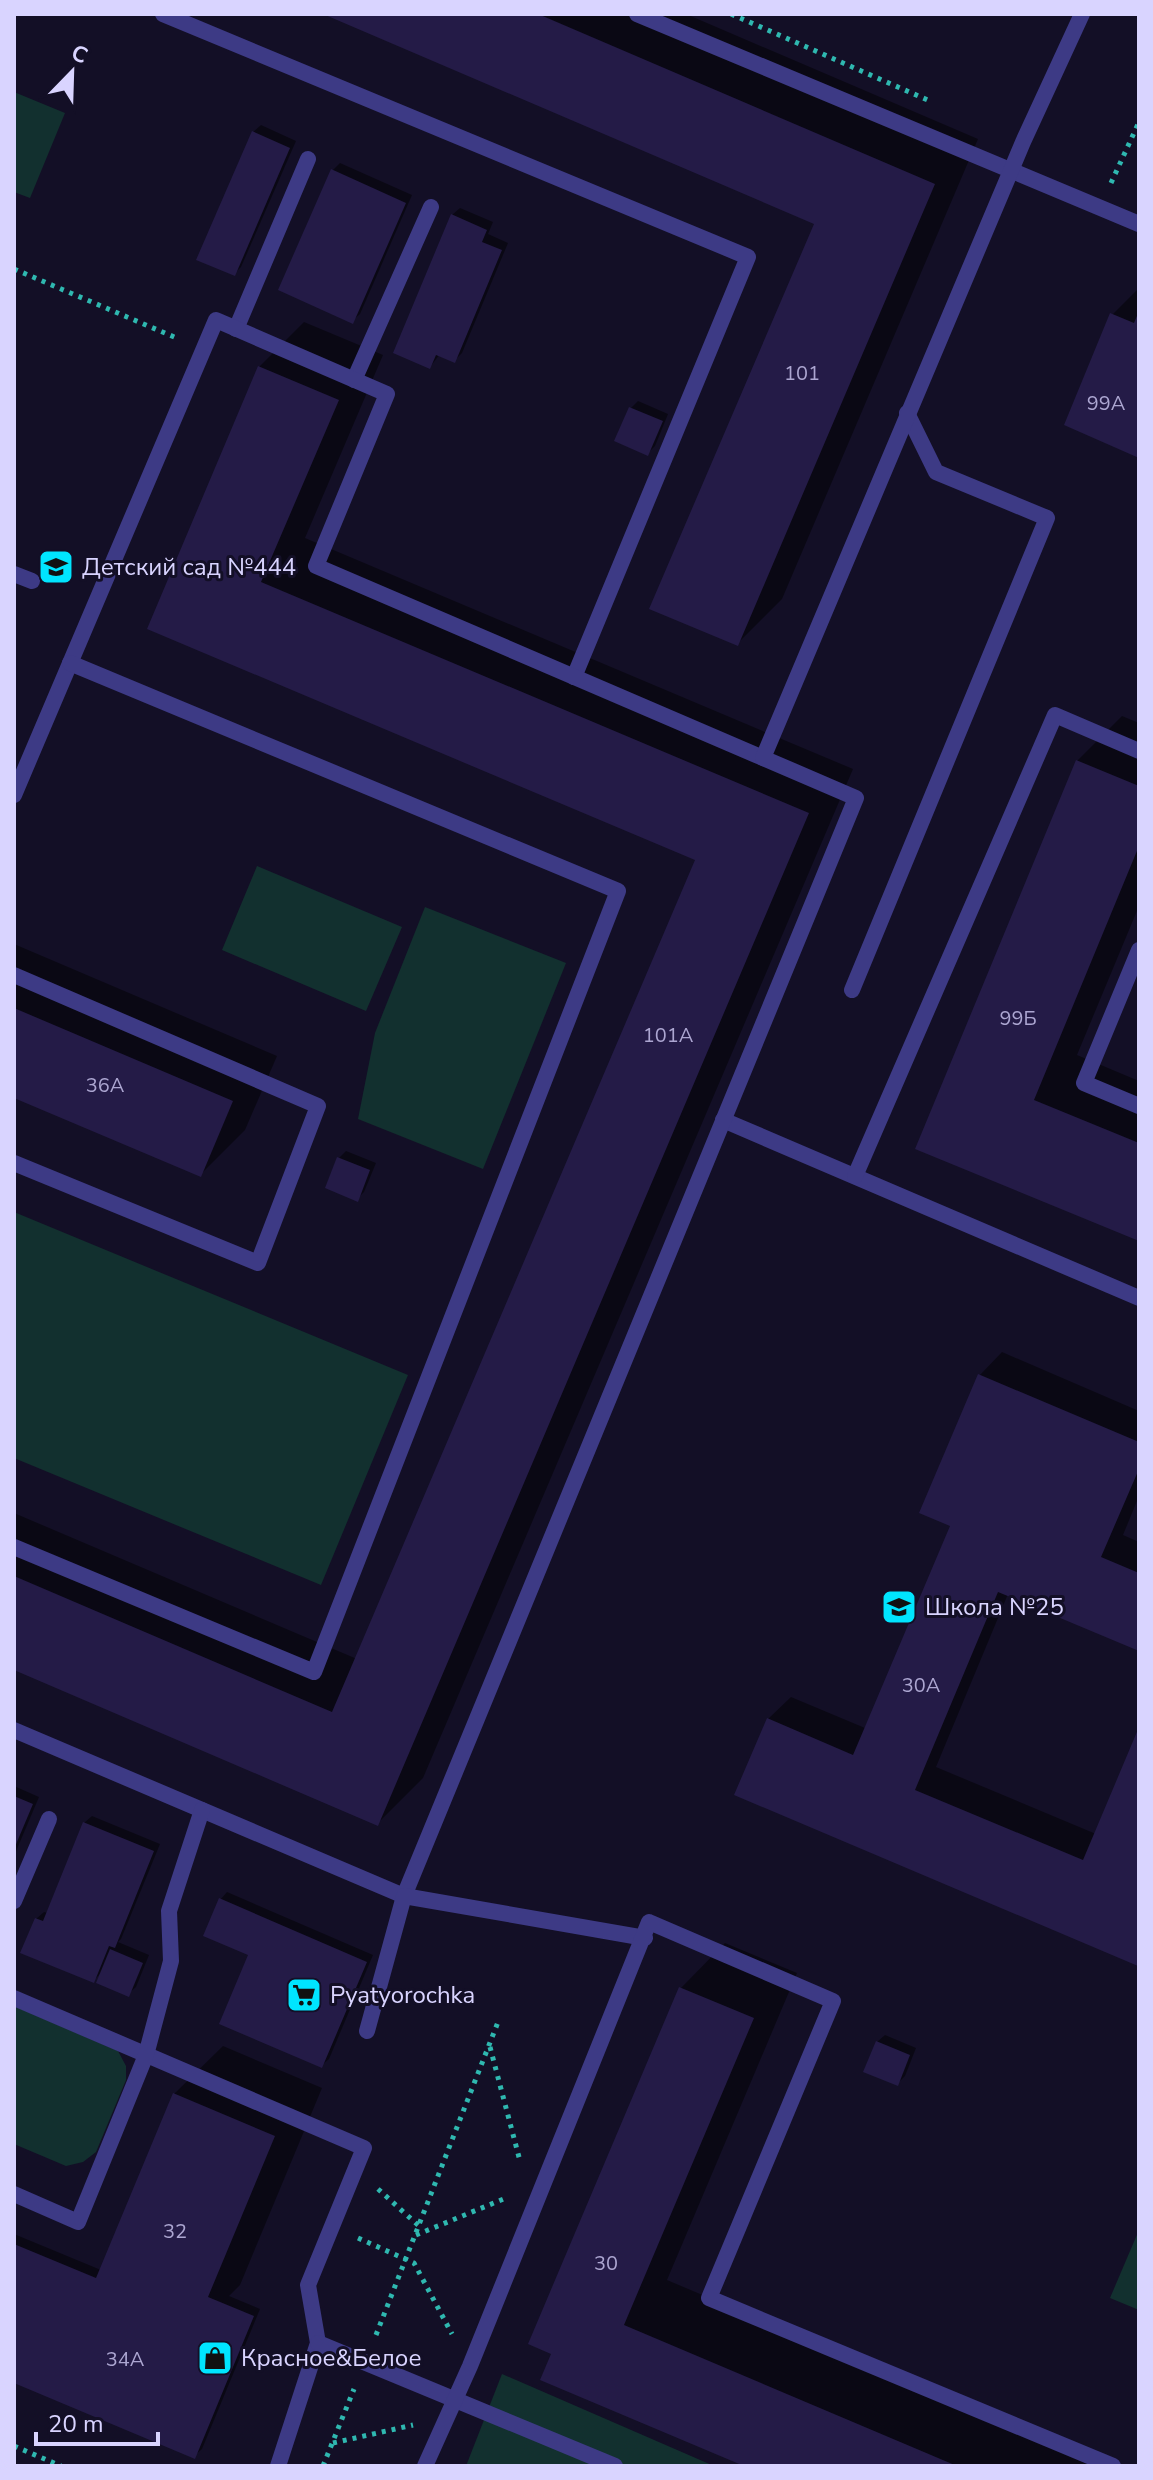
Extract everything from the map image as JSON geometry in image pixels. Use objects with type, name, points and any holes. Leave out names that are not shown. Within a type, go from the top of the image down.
[{"type":"lane","points":[[163,14],[748,257],[574,677]]},
{"type":"lane","points":[[637,14],[1139,224]]},
{"type":"lane","points":[[763,758],[1011,169],[1082,14]]},
{"type":"lane","points":[[236,329],[308,159]]},
{"type":"lane","points":[[354,380],[431,207]]},
{"type":"lane","points":[[14,795],[216,320],[387,394],[316,566],[856,798],[404,1896],[367,2031]]},
{"type":"lane","points":[[852,990],[1047,518],[936,472],[907,413]]},
{"type":"lane","points":[[14,574],[32,581]]},
{"type":"lane","points":[[14,1547],[314,1672],[618,891],[70,663]]},
{"type":"lane","points":[[855,1176],[1055,715],[1139,751]]},
{"type":"lane","points":[[1139,950],[1084,1083],[1139,1106]]},
{"type":"lane","points":[[14,975],[318,1106],[258,1263],[14,1163]]},
{"type":"lane","points":[[723,1120],[1139,1298]]},
{"type":"lane","points":[[14,1730],[404,1896],[645,1938]]},
{"type":"lane","points":[[14,2194],[78,2222],[146,2055],[171,1961],[169,1911],[202,1810]]},
{"type":"lane","points":[[14,1901],[49,1819]]},
{"type":"lane","points":[[425,2466],[470,2366],[535,2189],[645,1938],[649,1922],[833,2001],[709,2298],[1113,2466]]},
{"type":"lane","points":[[14,1998],[364,2148],[308,2285],[318,2343],[278,2466]]},
{"type":"lane","points":[[318,2343],[615,2466]]},
{"type":"path","points":[[731,14],[935,104]]},
{"type":"path","points":[[1100,207],[1139,122]]},
{"type":"path","points":[[14,269],[203,350]]},
{"type":"path","points":[[323,2466],[498,2022]]},
{"type":"path","points":[[415,2235],[535,2189],[490,2045]]},
{"type":"path","points":[[356,2169],[419,2226]]},
{"type":"path","points":[[332,2226],[414,2263],[470,2366]]},
{"type":"path","points":[[332,2443],[448,2417]]},
{"type":"path","points":[[14,2446],[61,2466]]},
{"type":"green space","points":[[14,92],[65,113],[30,198],[14,192]]},
{"type":"green space","points":[[257,866],[402,927],[366,1011],[222,950]]},
{"type":"green space","points":[[425,907],[566,963],[483,1169],[358,1119],[375,1033]]},
{"type":"green space","points":[[14,1212],[408,1375],[321,1585],[14,1458]]},
{"type":"green space","points":[[14,2006],[118,2051],[126,2066],[126,2080],[96,2152],[83,2162],[66,2166],[14,2144]]},
{"type":"green space","points":[[1139,2230],[1139,2310],[1110,2298]]},
{"type":"green space","points":[[502,2374],[714,2466],[466,2466]]},
{"type":"building","points":[[323,14],[538,14],[935,184],[738,646],[649,609],[814,224]]},
{"type":"building","points":[[252,131],[290,148],[235,276],[196,260]]},
{"type":"building","points":[[331,169],[406,203],[353,324],[278,290]]},
{"type":"building","points":[[451,214],[487,230],[482,242],[502,250],[455,363],[436,355],[430,369],[393,353]]},
{"type":"building","points":[[1139,311],[1139,458],[1064,425],[1110,313],[1134,323]]},
{"type":"building","points":[[258,366],[339,400],[261,582],[809,813],[378,1826],[14,1670],[14,1576],[332,1712],[695,860],[147,629]]},
{"type":"building","points":[[629,407],[663,421],[648,456],[614,441]]},
{"type":"building","points":[[1076,760],[1139,786],[1139,846],[1034,1100],[1139,1143],[1139,1241],[915,1149]]},
{"type":"building","points":[[14,1008],[233,1101],[201,1177],[14,1098]]},
{"type":"building","points":[[337,1157],[370,1170],[358,1202],[325,1188]]},
{"type":"building","points":[[978,1374],[1139,1442],[1139,1469],[1101,1557],[1139,1573],[1139,1651],[998,1592],[915,1790],[1083,1860],[1139,1727],[1138,1966],[734,1795],[767,1718],[853,1755],[950,1526],[919,1513]]},
{"type":"building","points":[[14,1796],[33,1804],[14,1849]]},
{"type":"building","points":[[83,1822],[154,1851],[115,1948],[109,1946],[94,1983],[20,1953],[35,1918],[43,1921]]},
{"type":"building","points":[[219,1898],[367,1962],[322,2068],[219,2024],[248,1955],[203,1936]]},
{"type":"building","points":[[110,1949],[143,1963],[129,1997],[96,1983]]},
{"type":"building","points":[[679,1987],[754,2018],[624,2325],[957,2466],[744,2466],[540,2380],[551,2354],[528,2344]]},
{"type":"building","points":[[876,2041],[910,2055],[898,2086],[863,2072]]},
{"type":"building","points":[[173,2093],[275,2136],[208,2297],[254,2316],[195,2459],[14,2383],[14,2244],[96,2278]]},
{"type":"place","name":"Детский сад №444","points":[[56,567]]},
{"type":"place","name":"Школа №25","points":[[899,1607]]},
{"type":"place","name":"Pyatyorochka","points":[[304,1995]]},
{"type":"place","name":"Красное&Белое","points":[[215,2358]]}]
